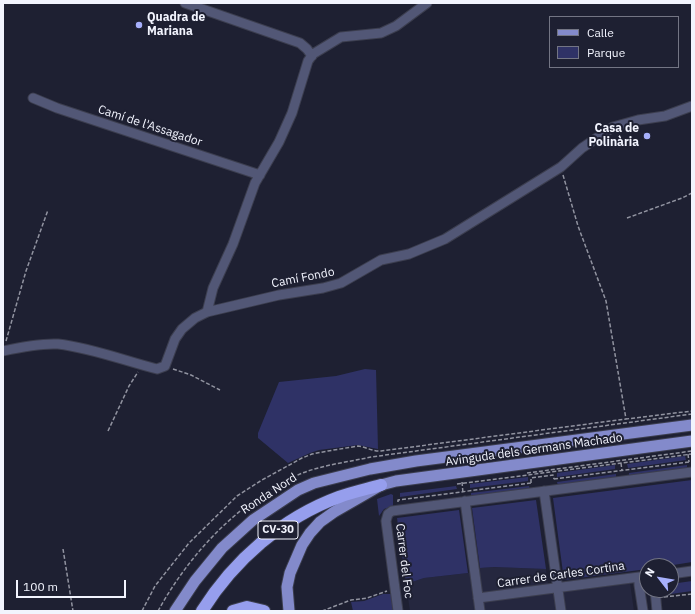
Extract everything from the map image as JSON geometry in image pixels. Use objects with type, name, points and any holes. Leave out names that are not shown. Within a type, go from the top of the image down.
[{"type":"highway","name":"CV-30","points":[[202,611],[218,587],[238,564],[258,545],[284,526],[300,516],[339,497],[381,485]]},
{"type":"highway","points":[[233,611],[246,607],[264,611]]},
{"type":"main road","name":"Avinguda dels Germans Machado","points":[[416,461],[692,425]]},
{"type":"main road","name":"Avinguda dels Germans Machado","points":[[289,611],[287,587],[290,573],[302,545],[310,533],[320,522],[334,512],[381,485],[396,481],[689,449]]},
{"type":"main road","name":"Ronda Nord","points":[[175,611],[195,581],[222,548],[252,520],[278,502],[298,490],[314,483],[370,468],[416,461]]},
{"type":"street","points":[[185,3],[300,43],[312,56]]},
{"type":"street","points":[[207,312],[213,288],[233,244],[256,183],[279,142],[292,113],[308,61],[314,54],[341,37],[381,33],[396,26],[427,3]]},
{"type":"street","name":"Camí de l'Assagador","points":[[33,98],[56,108],[260,175]]},
{"type":"street","name":"Camí Fondo","points":[[165,366],[175,339],[182,329],[195,318],[207,312],[279,294],[323,288],[341,283],[381,260],[409,254],[445,239],[561,167],[582,148],[612,127],[638,120],[665,116],[692,106]]},
{"type":"street","points":[[4,351],[26,346],[58,344],[104,354],[157,369],[165,366]]},
{"type":"street","points":[[399,510],[464,498],[544,491],[691,472]]},
{"type":"street","points":[[544,491],[561,611]]},
{"type":"street","points":[[464,498],[480,611]]},
{"type":"street","name":"Carrer del Foc","points":[[398,611],[386,521],[388,514],[392,511],[399,510]]},
{"type":"street","points":[[679,573],[692,571]]},
{"type":"street","name":"Carrer de Carles Cortina","points":[[478,598],[639,579]]},
{"type":"street","points":[[641,598],[643,611]]},
{"type":"street","points":[[656,598],[657,611]]},
{"type":"path","points":[[561,167],[578,226],[606,301],[626,419],[692,411]]},
{"type":"path","points":[[627,218],[692,193]]},
{"type":"path","points":[[4,351],[26,271],[48,210]]},
{"type":"path","points":[[108,431],[129,386],[143,366]]},
{"type":"path","points":[[165,366],[191,375],[220,390]]},
{"type":"path","points":[[365,458],[692,414]]},
{"type":"path","points":[[689,449],[692,453]]},
{"type":"path","points":[[457,484],[621,462],[689,449]]},
{"type":"path","points":[[689,449],[691,472]]},
{"type":"path","points":[[621,462],[622,474]]},
{"type":"path","points":[[554,479],[689,462]]},
{"type":"path","points":[[541,472],[542,476]]},
{"type":"path","points":[[532,488],[531,478],[542,476],[553,475],[555,484]]},
{"type":"path","points":[[399,510],[398,500],[531,483]]},
{"type":"path","points":[[462,484],[464,498]]},
{"type":"path","points":[[63,548],[73,611]]},
{"type":"path","points":[[322,611],[351,600],[367,598],[387,591],[396,591]]},
{"type":"path","points":[[679,596],[692,594]]},
{"type":"shaded area","points":[[494,567],[546,569],[549,594],[630,583],[634,611],[410,611],[406,584],[424,578],[468,573],[480,568]]},
{"type":"green space","points":[[365,369],[376,370],[378,449],[358,445],[319,450],[288,463],[258,438],[258,433],[279,382],[336,376]]},
{"type":"green space","points":[[685,456],[686,460],[628,468],[627,464]]},
{"type":"green space","points":[[615,465],[615,469],[557,477],[557,473]]},
{"type":"green space","points":[[687,465],[687,469],[629,477],[629,473]]},
{"type":"green space","points":[[616,474],[616,478],[558,486],[557,482]]},
{"type":"green space","points":[[528,477],[528,481],[470,488],[470,484]]},
{"type":"green space","points":[[692,480],[692,562],[679,564],[679,558],[639,558],[639,570],[564,580],[553,498]]},
{"type":"green space","points":[[456,486],[457,489],[400,497],[400,493]]},
{"type":"green space","points":[[529,486],[530,490],[471,497],[471,493]]},
{"type":"green space","points":[[391,494],[393,495],[393,506],[384,509],[379,516],[377,499]]},
{"type":"green space","points":[[536,500],[546,569],[494,567],[480,568],[472,508]]},
{"type":"green space","points":[[459,510],[468,573],[424,578],[406,584],[397,518]]},
{"type":"green space","points":[[692,581],[692,591],[679,593],[679,583]]},
{"type":"green space","points":[[383,594],[391,594],[393,611],[353,611],[351,602],[364,601]]},
{"type":"place","name":"Quadra de Mariana","points":[[139,25]]},
{"type":"place","name":"Casa de Polinària","points":[[647,136]]}]
